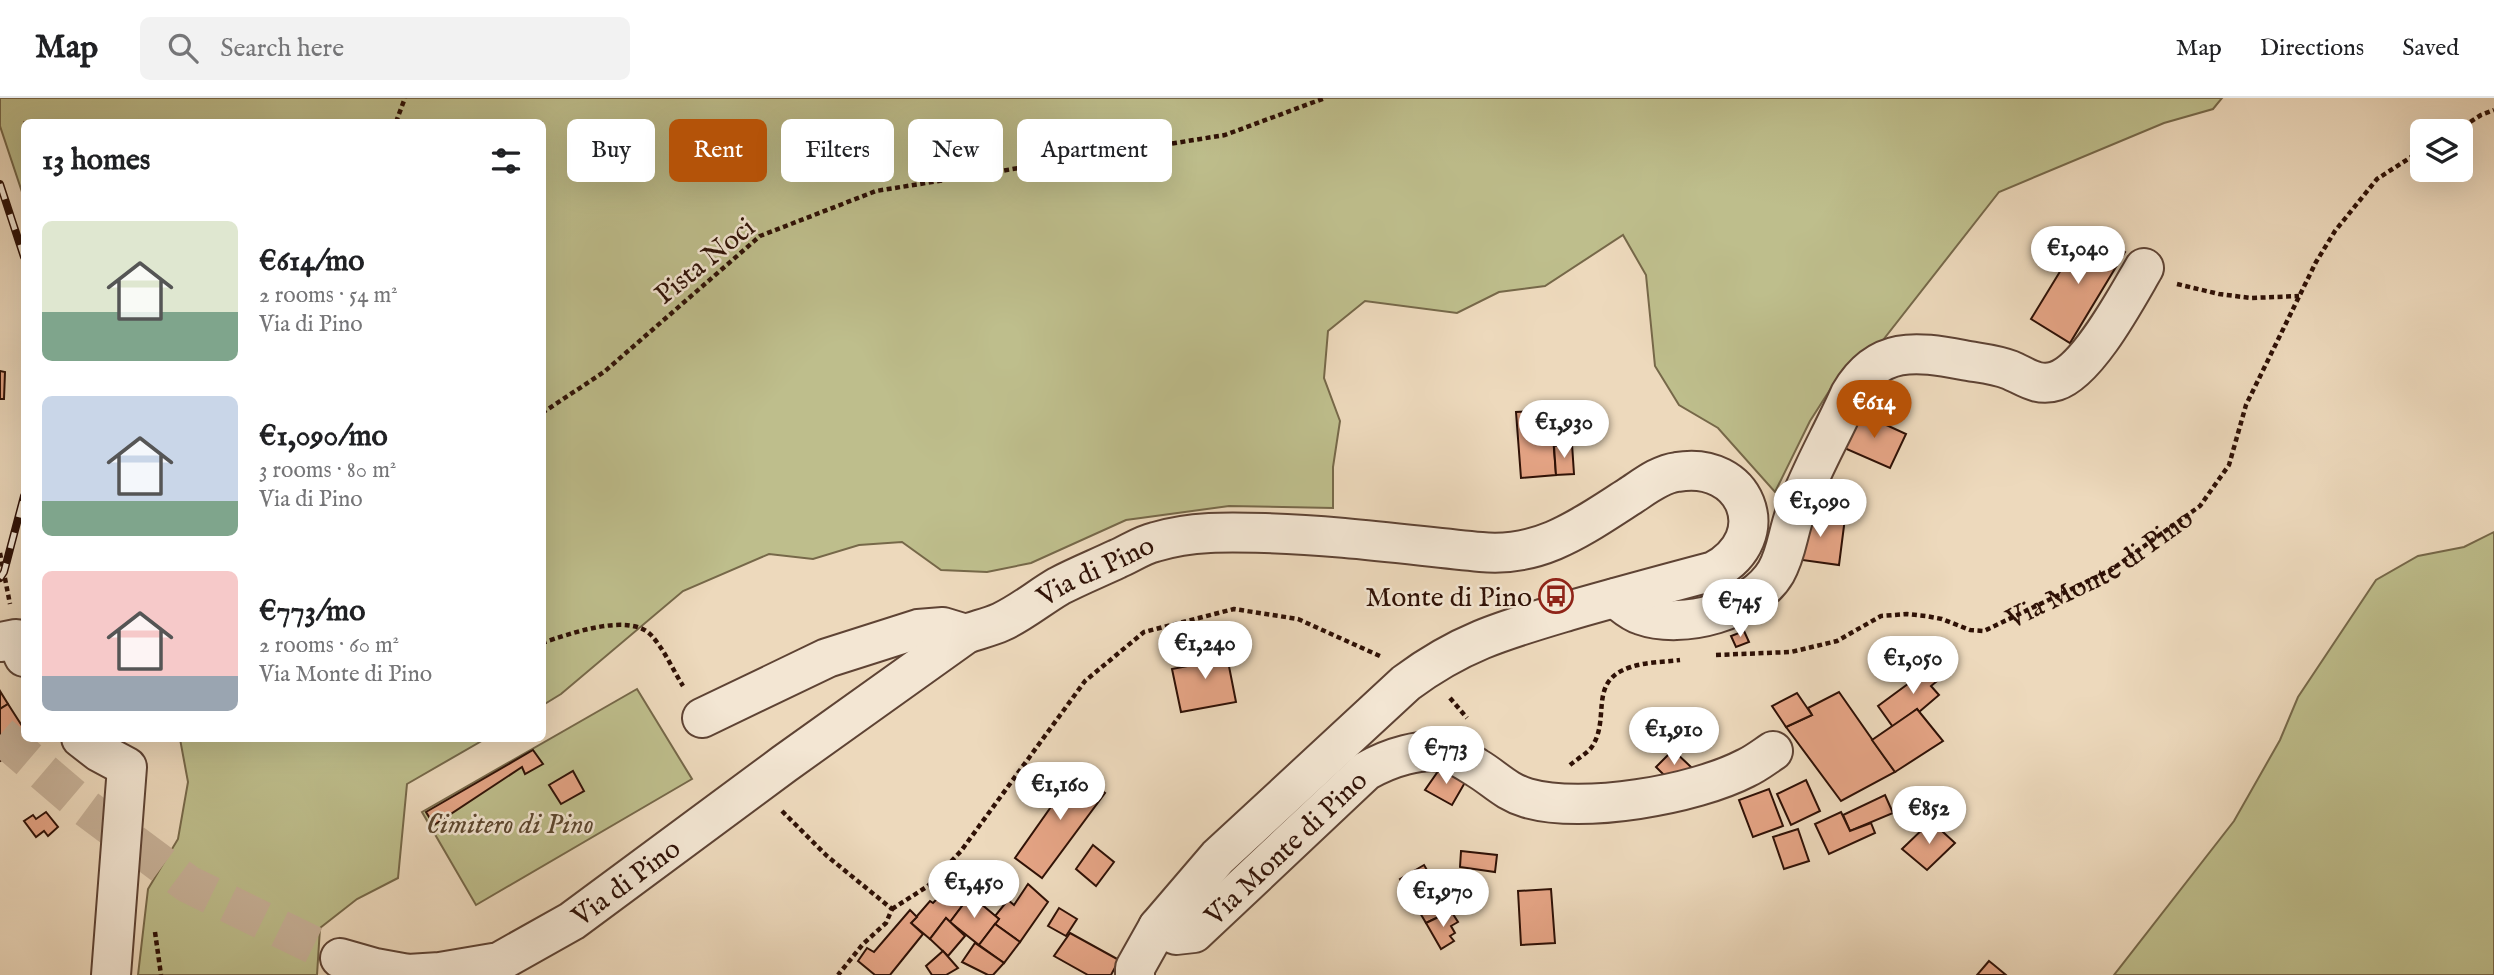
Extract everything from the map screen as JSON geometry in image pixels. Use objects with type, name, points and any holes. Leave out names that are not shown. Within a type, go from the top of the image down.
[{"type":"street","points":[[1615,598],[1642,616],[1686,619],[1717,614],[1749,599],[1763,589],[1776,573],[1796,510],[1850,394],[1859,379],[1871,369],[1900,354],[1916,353],[1993,365],[2042,383],[2056,381],[2069,375],[2091,352],[2141,274]]},
{"type":"street","name":"Via di Pino","points":[[340,958],[408,974],[440,972],[499,961],[572,921],[966,634],[1001,622],[1061,586],[1154,542],[1209,532],[1286,533],[1485,553],[1525,551],[1566,537],[1655,480],[1675,472],[1709,472],[1724,479],[1737,490],[1745,503],[1749,520],[1747,536],[1740,551],[1728,564],[1714,571],[1489,635],[1434,662],[1424,685],[1218,857],[1158,927],[1135,968],[1135,975]]},
{"type":"street","points":[[702,718],[827,658],[918,629],[943,627],[966,634]]},
{"type":"street","points":[[86,742],[127,767],[111,975]]},
{"type":"street","name":"Via Monte di Pino","points":[[1158,927],[1176,935],[1194,933],[1366,771],[1385,761],[1423,752],[1449,754],[1479,769],[1510,792],[1529,799],[1566,804],[1622,800],[1689,789],[1746,768],[1773,751]]},
{"type":"path","points":[[397,119],[405,98]]},
{"type":"path","name":"Pista Noci","points":[[546,410],[604,372],[760,236],[876,191],[1225,135],[1325,98]]},
{"type":"path","points":[[2473,120],[2494,110]]},
{"type":"path","name":"Via Monte di Pino","points":[[1711,656],[1791,652],[1814,647],[1837,641],[1881,616],[1926,616],[1970,630],[1984,631],[2111,570],[2200,506],[2229,465],[2246,405],[2334,231],[2377,179],[2410,158]]},
{"type":"path","points":[[2141,274],[2164,282],[2220,294],[2251,298],[2300,296]]},
{"type":"path","points":[[0,555],[14,646]]},
{"type":"path","points":[[838,975],[863,944],[886,923],[892,909],[928,886],[961,851],[1085,681],[1144,632],[1234,609],[1298,619],[1380,654],[1467,719]]},
{"type":"path","points":[[546,642],[613,624],[644,629],[653,637],[702,718]]},
{"type":"path","points":[[1529,799],[1591,747],[1599,725],[1603,691],[1609,678],[1631,667],[1685,659]]},
{"type":"path","points":[[774,803],[827,856],[892,909]]},
{"type":"green space","points":[[0,98],[2222,98],[2213,109],[2164,123],[1999,192],[1883,340],[1844,368],[1810,421],[1775,492],[1718,428],[1679,405],[1655,366],[1646,275],[1623,235],[1545,286],[1499,292],[1457,313],[1365,301],[1328,331],[1324,378],[1340,421],[1333,467],[1333,508],[1229,506],[1126,520],[1031,563],[987,572],[941,570],[902,542],[859,545],[813,559],[769,554],[683,591],[561,694],[546,703],[546,119],[21,119],[21,189],[0,126]]},
{"type":"green space","points":[[2494,532],[2494,975],[2114,975],[2234,821],[2280,740],[2298,697],[2376,580],[2418,556],[2464,547]]},
{"type":"green space","name":"Cimitero di Pino","points":[[637,689],[692,779],[476,905],[422,812]]},
{"type":"green space","points":[[181,742],[480,742],[407,784],[398,878],[357,899],[320,928],[317,975],[138,975],[148,889],[178,839],[188,782]]},
{"type":"building","points":[[2086,229],[2125,252],[2070,343],[2031,319]]},
{"type":"building","points":[[0,371],[5,372],[4,399],[0,399]]},
{"type":"building","points":[[1551,410],[1556,475],[1521,478],[1516,412]]},
{"type":"building","points":[[1858,412],[1906,434],[1890,468],[1842,447]]},
{"type":"building","points":[[1572,444],[1574,474],[1556,475],[1554,446]]},
{"type":"building","points":[[1802,512],[1845,518],[1839,565],[1795,559]]},
{"type":"building","points":[[1744,631],[1749,642],[1736,647],[1731,636]]},
{"type":"building","points":[[1225,646],[1236,702],[1181,712],[1172,669],[1193,665],[1191,652]]},
{"type":"building","points":[[1939,661],[1948,672],[1931,686],[1939,695],[1919,712],[1917,709],[1893,727],[1878,706]]},
{"type":"building","points":[[0,691],[8,704],[0,709]]},
{"type":"building","points":[[1839,692],[1895,772],[1841,801],[1786,727],[1812,715],[1808,708]]},
{"type":"building","points":[[1797,693],[1812,715],[1786,727],[1772,706]]},
{"type":"building","points":[[8,704],[21,724],[21,742],[30,742],[0,761],[0,709]]},
{"type":"building","points":[[1917,709],[1943,741],[1895,772],[1872,740]]},
{"type":"building","points":[[533,750],[543,764],[525,774],[522,767],[434,825],[426,812]]},
{"type":"building","points":[[1673,750],[1691,767],[1674,785],[1656,767]]},
{"type":"building","points":[[1068,767],[1105,793],[1042,878],[1015,858],[1060,794],[1053,789]]},
{"type":"building","points":[[1441,767],[1467,779],[1452,805],[1425,790]]},
{"type":"building","points":[[573,771],[584,791],[561,804],[549,785]]},
{"type":"building","points":[[1806,780],[1820,811],[1791,825],[1777,794]]},
{"type":"building","points":[[1769,789],[1783,826],[1753,837],[1739,800]]},
{"type":"building","points":[[1885,795],[1893,813],[1850,831],[1843,815]]},
{"type":"building","points":[[46,812],[58,827],[48,836],[44,831],[36,837],[24,821],[33,815],[36,819]]},
{"type":"building","points":[[1841,812],[1850,831],[1871,823],[1875,833],[1829,854],[1815,824]]},
{"type":"building","points":[[1931,821],[1955,843],[1927,870],[1902,849]]},
{"type":"building","points":[[1798,829],[1809,861],[1784,869],[1773,837]]},
{"type":"building","points":[[1093,845],[1114,862],[1096,886],[1076,869]]},
{"type":"building","points":[[1461,851],[1497,855],[1495,872],[1460,867]]},
{"type":"building","points":[[1424,865],[1451,911],[1426,923],[1400,879]]},
{"type":"building","points":[[1028,884],[1048,902],[1020,942],[995,924],[999,919],[995,916],[1008,900],[1014,905]]},
{"type":"building","points":[[949,887],[965,902],[950,922],[946,918],[930,939],[911,923],[930,901],[933,903]]},
{"type":"building","points":[[1551,889],[1555,943],[1521,945],[1518,891]]},
{"type":"building","points":[[968,893],[999,919],[979,945],[950,922],[965,902],[962,899]]},
{"type":"building","points":[[1059,908],[1077,919],[1066,936],[1048,926]]},
{"type":"building","points":[[910,910],[917,917],[911,923],[923,934],[890,975],[875,975],[858,961],[867,948],[874,952]]},
{"type":"building","points":[[1451,911],[1458,922],[1451,926],[1455,933],[1450,936],[1454,941],[1441,949],[1426,923]]},
{"type":"building","points":[[946,918],[965,936],[948,956],[930,939]]},
{"type":"building","points":[[995,924],[1020,942],[1004,963],[979,945]]},
{"type":"building","points":[[1070,933],[1119,960],[1111,975],[1088,975],[1054,956]]},
{"type":"building","points":[[975,943],[1004,963],[993,975],[962,962]]},
{"type":"building","points":[[943,951],[958,968],[946,975],[932,975],[926,966]]},
{"type":"building","points":[[1989,961],[1994,965],[2006,975],[1977,975]]},
{"type":"tunnel","points":[[0,735],[83,806],[188,884],[340,958]]},
{"type":"railway","points":[[0,184],[21,248]]},
{"type":"railway","points":[[0,578],[4,572],[21,507]]},
{"type":"place","name":"Monte di Pino","points":[[1556,596]]}]
